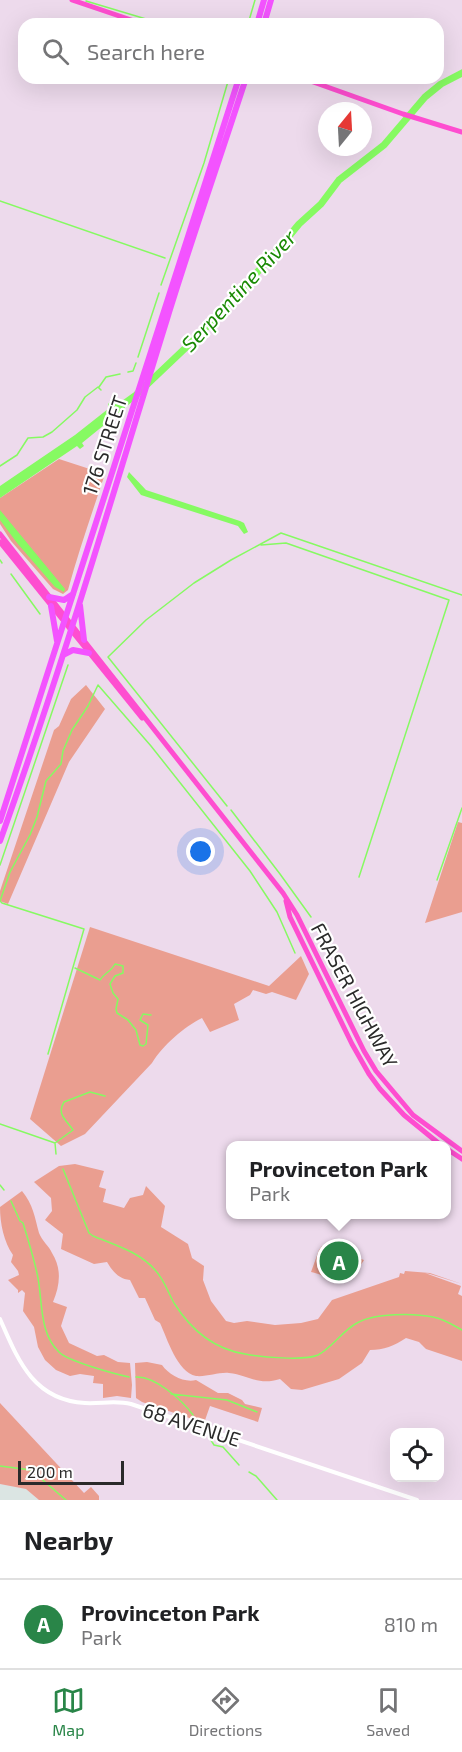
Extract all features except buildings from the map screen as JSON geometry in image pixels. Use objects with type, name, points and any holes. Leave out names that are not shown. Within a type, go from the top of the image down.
[{"type":"highway","points":[[258,18],[264,0]]},
{"type":"highway","points":[[266,18],[271,0]]},
{"type":"highway","name":"176 STREET","points":[[0,840],[33,750],[242,84]]},
{"type":"highway","name":"176 STREET","points":[[0,822],[145,370],[242,84]]},
{"type":"highway","points":[[49,597],[64,600],[74,593]]},
{"type":"highway","points":[[80,600],[84,640]]},
{"type":"highway","points":[[51,606],[57,644]]},
{"type":"highway","points":[[63,655],[73,650],[89,653]]},
{"type":"main road","points":[[72,0],[125,18]]},
{"type":"main road","points":[[319,84],[462,132]]},
{"type":"main road","name":"FRASER HIGHWAY","points":[[0,534],[89,653],[169,748],[283,893],[297,915],[376,1071],[413,1115],[448,1141]]},
{"type":"main road","name":"FRASER HIGHWAY","points":[[0,542],[65,620]]},
{"type":"main road","points":[[71,628],[129,701]]},
{"type":"main road","name":"FRASER HIGHWAY","points":[[71,628],[84,640],[129,701]]},
{"type":"main road","name":"FRASER HIGHWAY","points":[[283,893],[290,917],[369,1074],[404,1115],[436,1141]]},
{"type":"street","name":"68 AVENUE","points":[[0,1319],[25,1372],[45,1389],[62,1398],[83,1403],[112,1401],[127,1403],[417,1500]]},
{"type":"shaded area","points":[[122,400],[125,408],[82,443],[84,446],[80,449],[77,446],[0,498],[0,486],[75,435],[108,409],[111,401],[116,404]]},
{"type":"shaded area","points":[[59,459],[105,474],[68,590],[63,594],[53,589],[11,541],[0,524],[0,498]]},
{"type":"shaded area","points":[[129,472],[146,490],[240,521],[244,523],[248,532],[244,534],[238,526],[141,495],[127,477]]},
{"type":"shaded area","points":[[0,510],[65,589],[64,592],[55,587],[17,543],[0,520]]},
{"type":"shaded area","points":[[86,685],[105,709],[69,762],[8,904],[0,901],[0,891],[54,730],[59,726],[71,699]]},
{"type":"shaded area","points":[[458,822],[462,823],[462,912],[425,923]]},
{"type":"shaded area","points":[[90,927],[269,986],[301,956],[309,974],[296,1000],[272,992],[266,994],[253,990],[250,995],[234,1004],[239,1020],[210,1032],[202,1018],[188,1026],[168,1043],[85,1134],[61,1146],[30,1119]]},
{"type":"shaded area","points":[[75,1164],[104,1171],[99,1187],[106,1189],[103,1202],[124,1208],[130,1198],[143,1195],[146,1186],[165,1206],[161,1227],[188,1244],[192,1258],[204,1266],[203,1280],[211,1301],[226,1321],[275,1325],[318,1319],[332,1300],[399,1277],[400,1273],[404,1274],[405,1271],[430,1273],[462,1284],[425,1273],[461,1286],[458,1294],[462,1296],[462,1361],[426,1349],[419,1342],[406,1338],[389,1347],[370,1350],[362,1363],[339,1379],[302,1390],[291,1389],[280,1379],[259,1381],[229,1373],[196,1376],[189,1373],[178,1361],[145,1298],[139,1298],[130,1280],[117,1274],[107,1262],[94,1264],[61,1249],[63,1234],[45,1220],[52,1211],[51,1198],[34,1182],[59,1166]]},
{"type":"shaded area","points":[[22,1191],[31,1206],[40,1236],[51,1250],[59,1271],[53,1302],[67,1307],[61,1326],[69,1343],[97,1356],[104,1355],[118,1362],[130,1363],[131,1398],[117,1396],[103,1398],[103,1384],[93,1383],[94,1376],[80,1374],[70,1376],[56,1370],[45,1360],[38,1347],[34,1327],[23,1311],[25,1293],[22,1290],[18,1293],[18,1290],[8,1280],[19,1275],[11,1262],[13,1255],[5,1239],[1,1220],[0,1207]]},
{"type":"shaded area","points":[[322,1246],[364,1260],[354,1269],[334,1277],[311,1272]]},
{"type":"shaded area","points":[[147,1362],[162,1365],[177,1377],[196,1380],[218,1393],[228,1393],[245,1404],[262,1408],[258,1422],[210,1406],[204,1423],[142,1402],[136,1398],[135,1363]]},
{"type":"shaded area","points":[[0,1403],[84,1493],[91,1487],[99,1496],[99,1500],[39,1500],[26,1489],[0,1484]]},
{"type":"shaded area","points":[[0,1484],[26,1489],[39,1500],[0,1500]]},
{"type":"waterway","points":[[250,18],[255,0]]},
{"type":"waterway","points":[[86,1],[143,18]]},
{"type":"waterway","name":"Serpentine River","points":[[444,82],[462,73]]},
{"type":"waterway","points":[[161,285],[204,163],[227,84]]},
{"type":"waterway","name":"Serpentine River","points":[[118,408],[136,395],[198,336],[299,224],[321,204],[339,180],[384,145],[425,97],[441,84]]},
{"type":"waterway","points":[[0,201],[165,258]]},
{"type":"waterway","points":[[138,357],[159,293]]},
{"type":"waterway","points":[[128,372],[133,371],[136,363]]},
{"type":"waterway","points":[[99,387],[106,377],[120,374]]},
{"type":"waterway","points":[[0,466],[17,455],[28,438],[43,437],[52,432],[77,410],[85,397],[98,387],[101,390]]},
{"type":"waterway","points":[[227,806],[108,657],[146,620],[194,583],[281,533],[462,595]]},
{"type":"waterway","points":[[261,545],[286,543],[449,600],[359,877]]},
{"type":"waterway","points":[[11,574],[40,614]]},
{"type":"waterway","points":[[0,865],[68,665]]},
{"type":"waterway","points":[[98,685],[151,746],[250,871],[277,912],[295,953]]},
{"type":"waterway","points":[[48,1054],[84,929],[0,901],[10,872],[37,817],[46,781],[61,764],[63,751],[72,730],[88,706],[98,685]]},
{"type":"waterway","points":[[437,880],[462,808]]},
{"type":"waterway","points":[[231,810],[311,917]]},
{"type":"waterway","points":[[75,968],[100,980],[115,964],[123,966],[123,973],[115,976],[110,984],[118,999],[116,1009],[117,1013],[128,1020],[136,1030],[140,1045],[143,1046],[146,1044],[148,1025],[140,1020],[143,1014],[151,1015]]},
{"type":"waterway","points":[[55,1143],[73,1130],[62,1114],[64,1102],[90,1092],[105,1096]]},
{"type":"waterway","points":[[0,1124],[55,1143],[56,1154]]},
{"type":"waterway","points":[[63,1169],[89,1233],[127,1250],[150,1264],[188,1322],[204,1337],[223,1348],[261,1356],[312,1357],[323,1352],[357,1323],[373,1317],[394,1315],[433,1317],[462,1330]]},
{"type":"waterway","points":[[0,1185],[4,1190]]},
{"type":"waterway","points":[[11,1201],[23,1223],[29,1241],[39,1283],[44,1325],[52,1344],[64,1356],[92,1367],[129,1377]]},
{"type":"waterway","points":[[136,1377],[151,1380],[159,1385],[175,1396],[193,1415]]},
{"type":"waterway","points":[[171,1394],[227,1400],[257,1412]]},
{"type":"waterway","points":[[209,1437],[214,1445],[223,1447],[239,1465]]},
{"type":"waterway","points":[[0,1466],[31,1470],[66,1500]]},
{"type":"waterway","points":[[249,1472],[256,1476],[277,1500]]},
{"type":"place","name":"Provinceton Park","points":[[339,1261]]}]
